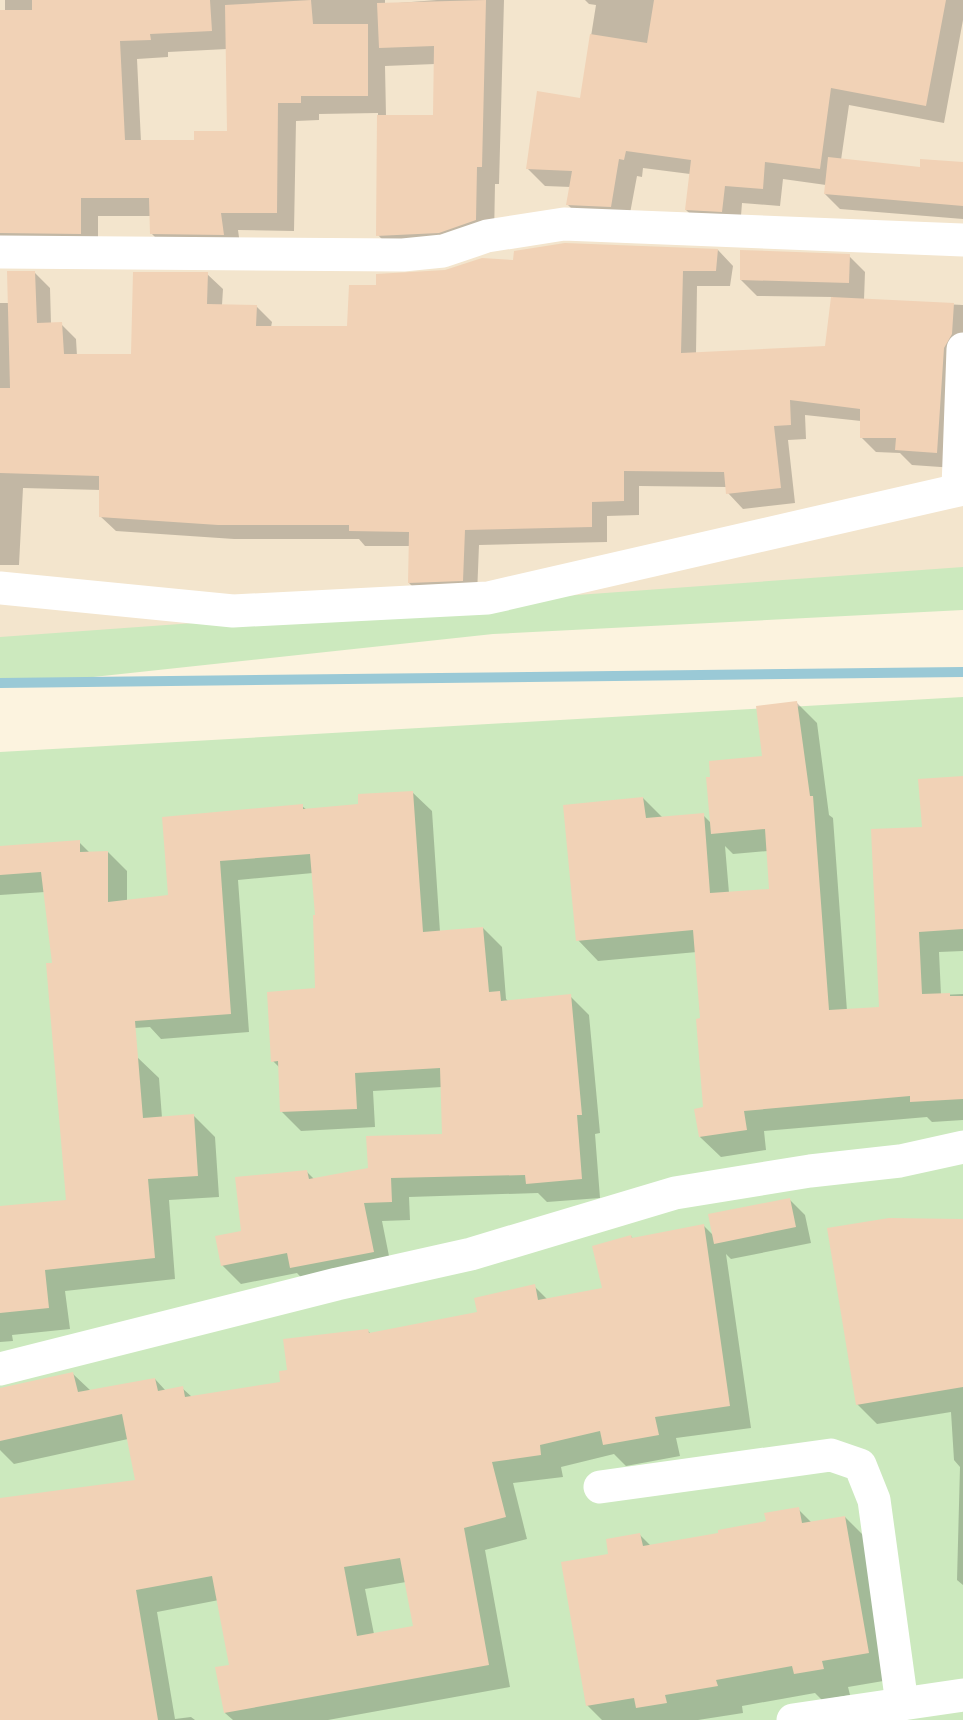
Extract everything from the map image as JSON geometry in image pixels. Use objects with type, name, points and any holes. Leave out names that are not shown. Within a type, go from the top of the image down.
[{"type":"street","points":[[0,252],[403,255],[442,251],[487,236],[564,224],[963,240]]},
{"type":"street","points":[[0,588],[233,611],[488,598],[787,531],[960,489],[963,349]]},
{"type":"street","points":[[0,1369],[337,1284],[471,1254],[675,1193],[810,1171],[900,1161],[963,1147]]},
{"type":"street","points":[[600,1487],[831,1455],[860,1465],[874,1500],[902,1704]]},
{"type":"street","points":[[793,1720],[963,1695]]},
{"type":"shaded area","points":[[0,0],[963,0],[963,584],[0,649]]},
{"type":"green space","points":[[963,567],[963,610],[493,634],[0,687],[0,637]]},
{"type":"green space","points":[[963,697],[963,1720],[0,1720],[0,752]]},
{"type":"building","points":[[32,0],[210,0],[212,31],[150,34],[151,40],[120,41],[125,140],[194,140],[194,131],[227,131],[225,5],[311,0],[313,24],[368,24],[368,96],[301,96],[301,103],[278,103],[277,213],[221,213],[224,235],[150,234],[149,198],[81,198],[81,234],[0,233],[0,10],[32,10]]},
{"type":"building","points":[[486,0],[482,167],[477,167],[476,220],[439,233],[376,236],[377,115],[433,115],[434,46],[379,48],[377,3]]},
{"type":"building","points":[[654,0],[946,0],[926,106],[831,88],[820,169],[765,162],[763,189],[725,186],[722,212],[685,210],[691,160],[626,151],[624,160],[619,159],[611,207],[566,205],[572,171],[526,169],[537,91],[580,98],[590,34],[647,43]]},
{"type":"building","points":[[828,157],[920,167],[920,159],[963,162],[963,206],[824,194]]},
{"type":"building","points":[[565,243],[718,249],[716,271],[683,271],[681,353],[825,346],[831,297],[954,303],[952,334],[944,348],[937,453],[895,450],[896,438],[860,438],[860,409],[790,400],[791,425],[774,426],[781,488],[726,494],[724,472],[624,471],[624,501],[592,502],[592,527],[465,530],[463,581],[408,583],[409,532],[349,531],[349,525],[218,525],[99,517],[99,476],[0,473],[0,388],[10,388],[7,271],[35,271],[37,323],[62,322],[64,354],[131,354],[133,272],[208,272],[207,304],[257,305],[256,326],[347,326],[349,285],[376,285],[376,274],[445,270],[482,258],[513,260],[514,251]]},
{"type":"building","points":[[740,250],[850,254],[849,283],[740,280]]},
{"type":"building","points":[[797,701],[810,796],[813,796],[829,1010],[879,1007],[871,829],[922,827],[918,779],[963,776],[963,929],[919,932],[922,994],[950,993],[950,996],[963,996],[963,1099],[910,1102],[910,1096],[744,1111],[747,1130],[699,1137],[694,1109],[703,1107],[696,1019],[700,1018],[693,930],[576,941],[563,805],[643,797],[646,818],[704,813],[710,893],[769,889],[765,829],[711,834],[706,777],[710,777],[709,761],[762,756],[756,706]]},
{"type":"building","points":[[413,791],[423,932],[483,927],[489,992],[500,991],[501,1001],[571,994],[582,1115],[577,1115],[582,1179],[526,1184],[525,1175],[391,1178],[392,1202],[364,1203],[374,1252],[290,1268],[287,1253],[221,1266],[215,1236],[241,1231],[235,1177],[307,1170],[309,1179],[368,1168],[366,1136],[442,1134],[440,1068],[355,1073],[357,1109],[280,1112],[278,1061],[271,1062],[267,992],[315,988],[313,915],[315,915],[310,854],[220,861],[231,1014],[135,1021],[143,1118],[194,1114],[198,1176],[148,1179],[155,1258],[45,1270],[49,1308],[0,1313],[0,1206],[66,1200],[46,963],[52,963],[41,872],[0,875],[0,846],[80,840],[80,852],[108,851],[108,902],[168,895],[162,817],[303,804],[303,809],[358,804],[358,794]]},
{"type":"building","points":[[790,1198],[796,1227],[714,1244],[708,1214]]},
{"type":"building","points":[[889,1218],[963,1219],[963,1387],[856,1405],[827,1228]]},
{"type":"building","points":[[704,1224],[730,1406],[655,1417],[659,1435],[603,1445],[600,1431],[540,1445],[541,1455],[492,1462],[506,1517],[464,1528],[489,1665],[224,1713],[215,1667],[229,1665],[212,1576],[136,1590],[158,1720],[0,1720],[0,1498],[135,1480],[122,1414],[0,1441],[0,1388],[73,1372],[78,1392],[155,1378],[158,1391],[183,1386],[185,1397],[280,1382],[279,1371],[287,1370],[283,1339],[368,1329],[369,1333],[477,1312],[474,1298],[535,1284],[538,1300],[602,1288],[592,1246],[631,1235],[632,1238]],"holes":[[[400,1558],[413,1626],[357,1636],[344,1567]]]},
{"type":"building","points":[[799,1507],[802,1523],[845,1516],[869,1653],[822,1661],[824,1669],[794,1674],[792,1666],[716,1680],[718,1686],[665,1695],[667,1703],[636,1708],[634,1698],[586,1706],[561,1562],[608,1554],[606,1539],[640,1533],[643,1546],[718,1533],[718,1530],[766,1521],[764,1513]]},
{"type":"waterway","points":[[0,683],[963,672]]}]
